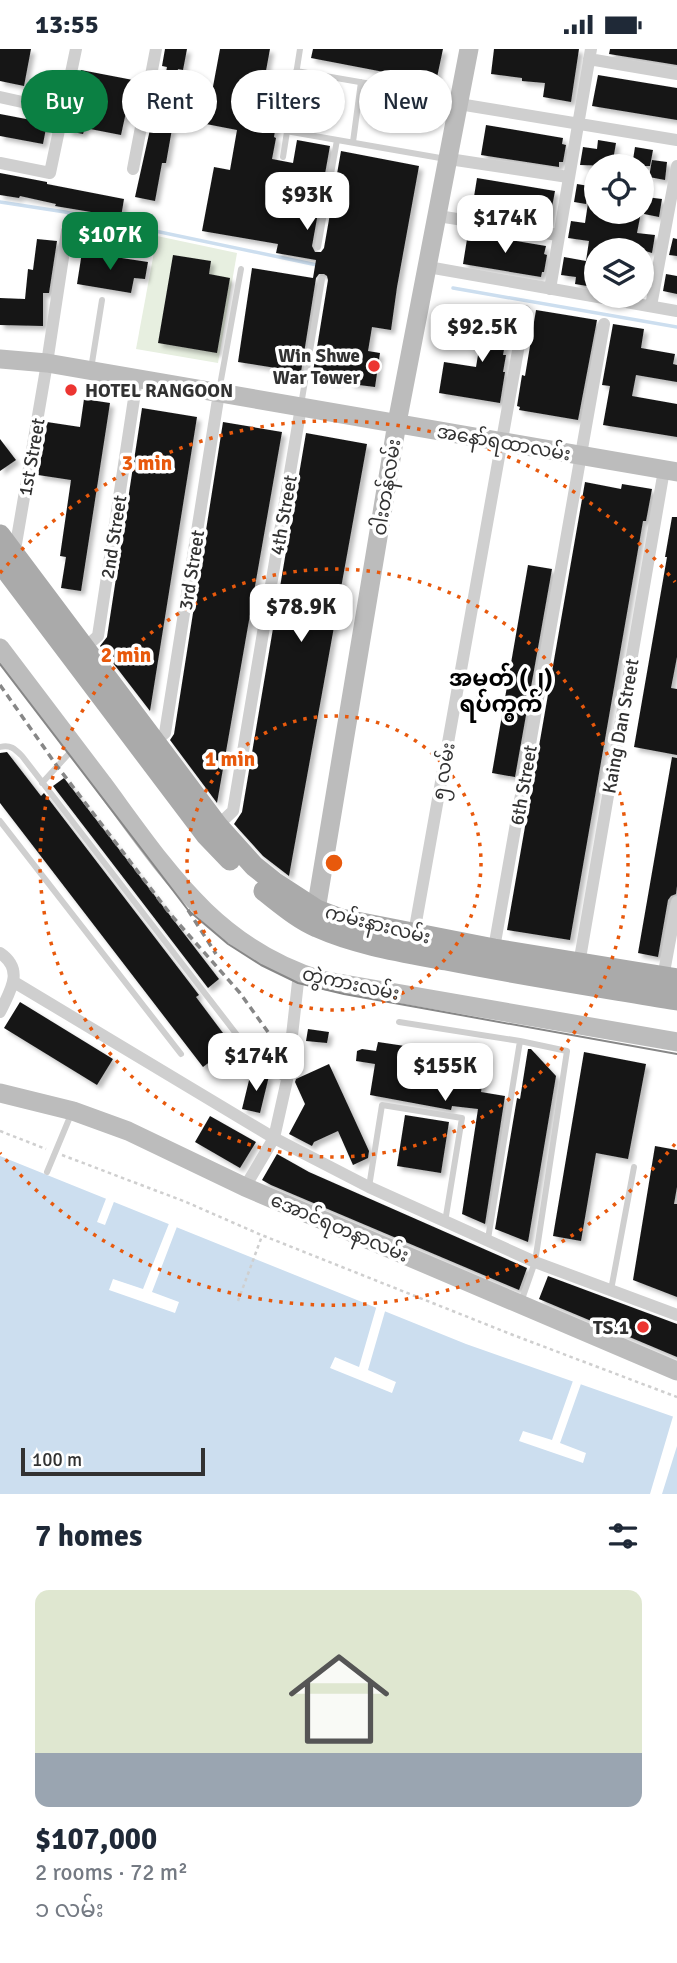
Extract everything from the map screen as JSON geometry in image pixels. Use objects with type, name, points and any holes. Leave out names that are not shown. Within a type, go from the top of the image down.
[{"type":"main road","name":"ဝါးတန်လမ်း","points":[[313,925],[397,423],[469,49]]},
{"type":"main road","name":"အနော်ရထာလမ်း","points":[[0,359],[47,363],[670,471]]},
{"type":"main road","name":"ကမ်းနားလမ်း","points":[[3,551],[246,876],[286,909],[340,937],[412,944],[669,988]]},
{"type":"main road","name":"တွဲကားလမ်း","points":[[0,648],[174,880],[212,919],[269,958],[299,973],[321,980],[677,1042]]},
{"type":"main road","points":[[313,925],[357,954],[431,965],[677,1014]]},
{"type":"main road","name":"အောင်ရတနာလမ်း","points":[[0,1093],[73,1111],[128,1131],[245,1187],[677,1371]]},
{"type":"street","points":[[72,70],[76,49]]},
{"type":"street","points":[[133,169],[156,49]]},
{"type":"street","points":[[550,289],[590,54],[677,74]]},
{"type":"street","points":[[0,97],[21,102]]},
{"type":"street","points":[[459,104],[677,140]]},
{"type":"street","points":[[0,163],[50,173],[58,133]]},
{"type":"street","points":[[449,159],[568,177]]},
{"type":"street","points":[[654,295],[677,166]]},
{"type":"street","points":[[438,216],[558,235]]},
{"type":"street","name":"1st Street","points":[[3,551],[16,544],[67,231]]},
{"type":"street","points":[[428,268],[584,295]]},
{"type":"street","points":[[654,306],[677,311]]},
{"type":"street","name":"၅ လမ်း","points":[[412,944],[525,311]]},
{"type":"street","name":"6th Street","points":[[492,959],[604,324]]},
{"type":"street","name":"2nd Street","points":[[78,653],[98,636],[137,379]]},
{"type":"street","name":"3rd Street","points":[[148,747],[165,733],[219,393]]},
{"type":"street","name":"4th Street","points":[[212,830],[233,811],[301,407]]},
{"type":"street","name":"Kaing Dan Street","points":[[578,973],[670,471]]},
{"type":"street","points":[[669,988],[677,902]]},
{"type":"street","points":[[0,953],[12,965],[14,982],[0,1012]]},
{"type":"street","points":[[245,1187],[274,1138],[287,1080],[299,973]]},
{"type":"street","points":[[14,982],[274,1138],[369,1187],[535,1262],[677,1315]]},
{"type":"lane","points":[[296,70],[300,49]]},
{"type":"lane","points":[[353,142],[359,97]]},
{"type":"lane","points":[[283,157],[286,133]]},
{"type":"lane","points":[[297,133],[449,159]]},
{"type":"lane","points":[[317,247],[337,140]]},
{"type":"lane","points":[[219,393],[241,269]]},
{"type":"lane","points":[[301,407],[322,279]]},
{"type":"lane","points":[[91,371],[102,300]]},
{"type":"lane","points":[[0,747],[14,748],[22,756],[253,1058],[287,1080]]},
{"type":"lane","points":[[42,782],[76,747]]},
{"type":"lane","points":[[0,821],[181,1054]]},
{"type":"lane","points":[[399,1022],[568,1051],[535,1262],[520,1304]]},
{"type":"lane","points":[[488,1240],[520,1041]]},
{"type":"lane","points":[[369,1187],[383,1105],[462,1118],[445,1221]]},
{"type":"lane","points":[[47,1173],[73,1111]]},
{"type":"lane","points":[[611,1290],[634,1167]]},
{"type":"path","points":[[0,1131],[186,1202],[271,1239],[513,1335],[677,1397]]},
{"type":"path","points":[[238,1301],[262,1236]]},
{"type":"green space","points":[[157,236],[237,253],[218,363],[136,349]]},
{"type":"water","points":[[0,1156],[466,1344],[677,1418],[677,1494],[0,1494]]},
{"type":"pier","points":[[107,1196],[115,1199],[105,1225],[97,1222]]},
{"type":"pier","points":[[170,1221],[178,1224],[152,1292],[179,1302],[175,1313],[109,1290],[113,1279],[143,1289]]},
{"type":"pier","points":[[377,1305],[386,1308],[368,1370],[396,1382],[392,1393],[330,1368],[335,1357],[359,1367]]},
{"type":"pier","points":[[574,1378],[582,1381],[560,1443],[586,1453],[583,1463],[519,1441],[523,1431],[552,1440]]},
{"type":"pier","points":[[674,1413],[677,1414],[677,1446],[662,1494],[650,1494]]},
{"type":"building","points":[[0,49],[31,49],[27,70],[21,70],[21,85],[0,81]]},
{"type":"building","points":[[165,49],[187,49],[183,70],[166,70],[167,67],[162,66]]},
{"type":"building","points":[[220,49],[270,49],[266,70],[231,70],[231,129],[217,126],[216,70]]},
{"type":"building","points":[[313,49],[443,49],[439,70],[374,70],[311,58]]},
{"type":"building","points":[[494,49],[579,49],[571,102],[543,97],[545,83],[491,74]]},
{"type":"building","points":[[610,49],[677,49],[677,65],[609,54]]},
{"type":"building","points":[[108,75],[122,78],[121,135],[108,132]]},
{"type":"building","points":[[598,75],[677,88],[677,120],[592,106]]},
{"type":"building","points":[[0,114],[21,118],[21,133],[45,133],[43,144],[0,136]]},
{"type":"building","points":[[486,125],[563,138],[562,144],[566,145],[563,162],[559,162],[559,167],[481,155]]},
{"type":"building","points":[[149,133],[171,133],[155,201],[135,197]]},
{"type":"building","points":[[236,133],[275,133],[272,159],[293,163],[297,140],[330,146],[312,246],[315,252],[321,252],[324,248],[341,151],[419,166],[391,330],[372,327],[368,351],[380,353],[375,387],[351,384],[345,375],[337,382],[312,378],[328,280],[324,274],[319,274],[316,278],[301,372],[238,362],[252,268],[313,278],[316,260],[276,253],[278,244],[202,231],[214,167],[230,170]]},
{"type":"building","points":[[598,140],[616,143],[614,154],[584,154],[584,165],[580,165],[583,147],[597,149]]},
{"type":"building","points":[[635,147],[653,150],[652,154],[634,154]]},
{"type":"building","points":[[654,160],[667,162],[665,180],[654,178]]},
{"type":"building","points":[[0,173],[124,199],[121,217],[55,206],[56,204],[20,196],[0,195]]},
{"type":"building","points":[[477,178],[555,191],[549,223],[472,209]]},
{"type":"building","points":[[577,184],[584,185],[584,204],[574,202]]},
{"type":"building","points":[[654,198],[662,199],[659,217],[654,216]]},
{"type":"building","points":[[571,221],[584,224],[639,224],[637,233],[655,235],[654,241],[654,238],[584,238],[584,240],[568,238]]},
{"type":"building","points":[[468,233],[546,246],[544,272],[541,277],[463,264]]},
{"type":"building","points":[[673,238],[677,239],[677,256],[669,255]]},
{"type":"building","points":[[37,239],[57,241],[49,293],[43,293],[43,326],[0,325],[0,298],[25,299],[28,269],[33,270]]},
{"type":"building","points":[[82,252],[148,262],[145,279],[134,278],[131,293],[77,284]]},
{"type":"building","points":[[173,255],[211,261],[209,274],[230,278],[217,353],[158,343]]},
{"type":"building","points":[[564,257],[584,261],[584,286],[575,284],[576,277],[561,275]]},
{"type":"building","points":[[666,274],[677,276],[677,294],[663,291]]},
{"type":"building","points":[[486,307],[511,312],[503,355],[506,355],[505,372],[500,403],[439,393],[444,362],[476,367]]},
{"type":"building","points":[[536,310],[597,320],[578,420],[519,410],[520,407],[517,406]]},
{"type":"building","points":[[613,324],[644,329],[641,348],[675,354],[673,364],[677,365],[677,382],[636,375],[632,396],[677,404],[677,437],[603,425],[610,386],[602,385]]},
{"type":"building","points":[[84,399],[110,403],[81,591],[61,588],[66,557],[60,556],[71,480],[38,475],[47,422],[80,427]]},
{"type":"building","points":[[142,408],[197,417],[150,711],[100,646],[107,637]]},
{"type":"building","points":[[223,422],[282,432],[217,803],[170,740],[174,734]]},
{"type":"building","points":[[306,433],[367,444],[289,876],[263,856],[234,824],[242,812]]},
{"type":"building","points":[[0,439],[16,460],[0,471]]},
{"type":"building","points":[[585,482],[621,489],[622,484],[652,489],[646,521],[643,521],[570,940],[507,930]]},
{"type":"building","points":[[672,517],[677,517],[677,657],[671,688],[677,689],[677,755],[634,747]]},
{"type":"building","points":[[528,565],[552,569],[515,777],[492,773]]},
{"type":"building","points":[[7,752],[41,796],[44,793],[199,995],[196,997],[232,1045],[203,1067],[0,803],[0,753]]},
{"type":"building","points":[[672,757],[677,758],[677,886],[676,894],[668,900],[658,957],[638,953]]},
{"type":"building","points":[[64,778],[219,979],[208,988],[53,786]]},
{"type":"building","points":[[20,1002],[113,1059],[97,1085],[4,1028]]},
{"type":"building","points":[[308,1029],[329,1032],[327,1043],[306,1041]]},
{"type":"building","points":[[378,1042],[486,1058],[481,1092],[505,1096],[485,1224],[462,1214],[478,1109],[452,1106],[451,1110],[370,1095],[375,1064],[356,1061],[357,1051],[376,1051]]},
{"type":"building","points":[[528,1049],[556,1076],[528,1242],[495,1229]]},
{"type":"building","points":[[584,1052],[646,1064],[628,1159],[596,1153],[581,1241],[553,1236]]},
{"type":"building","points":[[329,1064],[369,1151],[368,1158],[353,1165],[338,1131],[314,1142],[312,1146],[289,1134],[305,1104],[296,1079]]},
{"type":"building","points":[[251,1072],[269,1076],[260,1113],[242,1109]]},
{"type":"building","points":[[405,1115],[449,1122],[441,1173],[397,1166]]},
{"type":"building","points":[[210,1116],[256,1142],[240,1168],[195,1142]]},
{"type":"building","points":[[655,1146],[677,1150],[674,1204],[677,1204],[677,1297],[633,1280]]},
{"type":"building","points":[[277,1154],[309,1172],[527,1268],[519,1290],[262,1180]]},
{"type":"building","points":[[548,1276],[677,1324],[677,1357],[539,1299]]},
{"type":"waterway","points":[[0,202],[65,212],[317,265]]},
{"type":"waterway","points":[[453,288],[677,327]]},
{"type":"tram line","points":[[0,664],[188,910],[228,944],[261,965],[298,983],[344,994],[677,1054]]},
{"type":"railway","points":[[0,685],[57,766],[171,915],[240,993],[268,1032]]},
{"type":"railway","points":[[188,910],[216,954]]},
{"type":"place","name":"Win Shwe War Tower","points":[[374,366]]},
{"type":"place","name":"HOTEL RANGOON","points":[[71,390]]},
{"type":"place","name":"TS.1","points":[[643,1327]]},
{"type":"district","name":"အမှတ် (၂) ရပ်ကွက်","points":[[501,691]]}]
